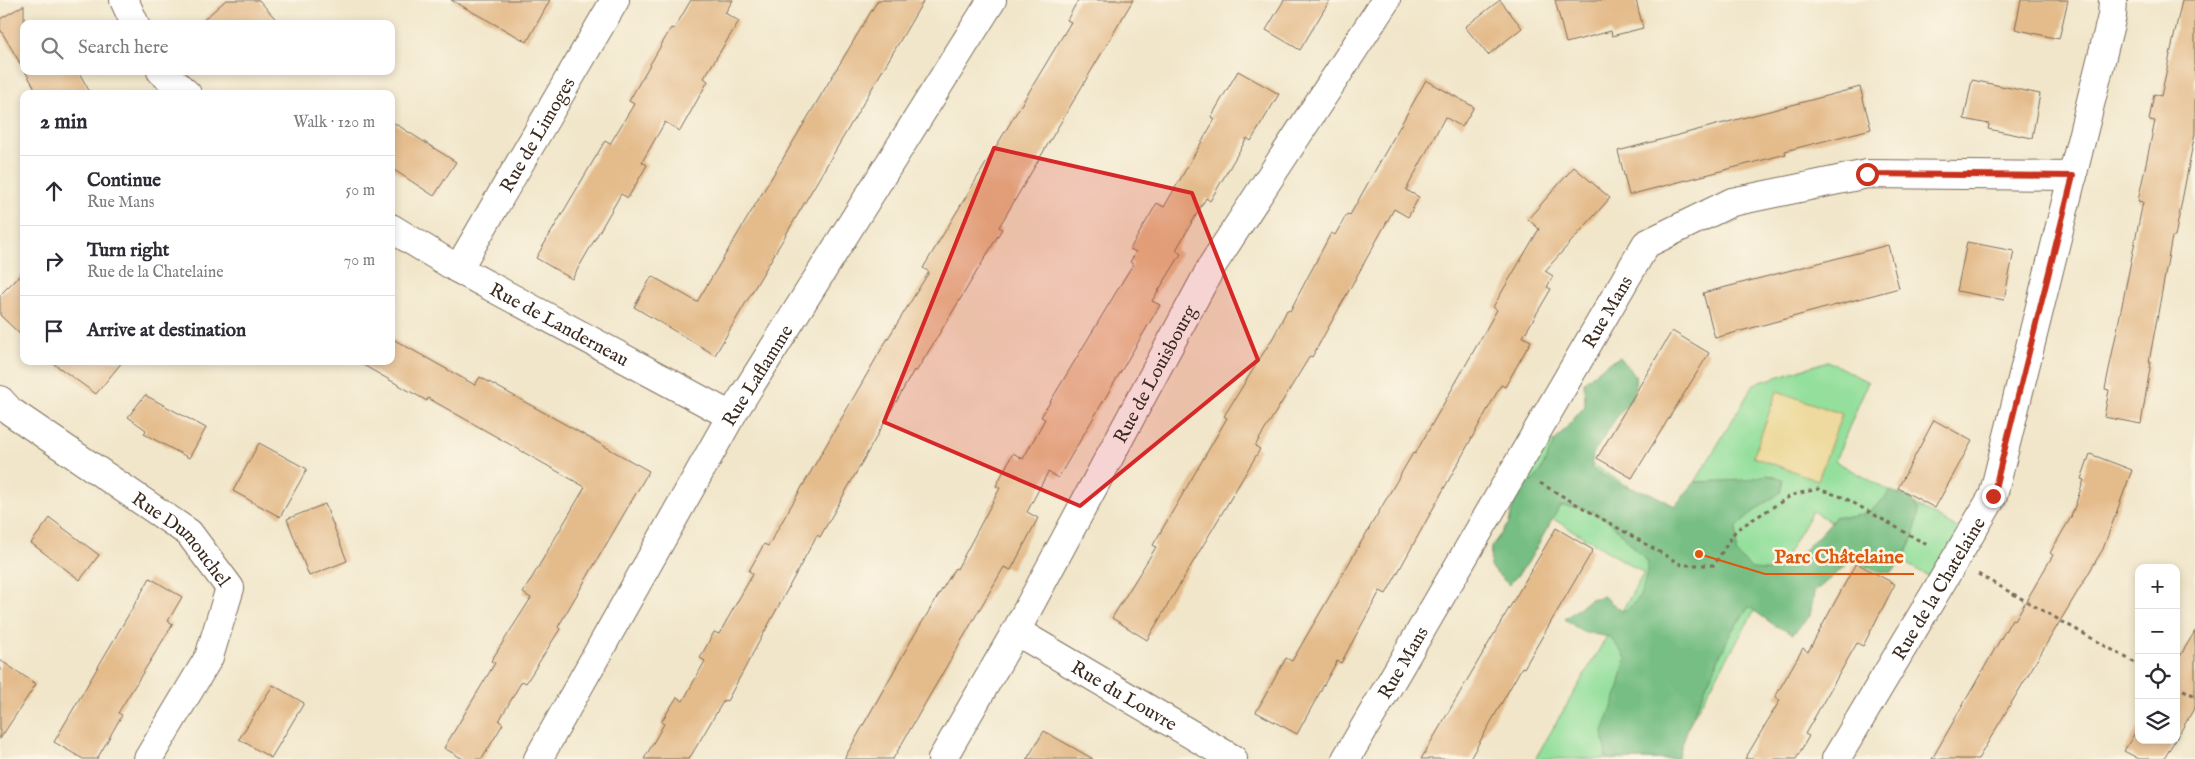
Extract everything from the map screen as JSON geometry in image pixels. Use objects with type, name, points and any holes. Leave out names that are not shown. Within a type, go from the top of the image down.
[{"type":"street","points":[[124,0],[133,20]]},
{"type":"street","name":"Rue de Limoges","points":[[458,269],[615,0]]},
{"type":"street","name":"Rue Laflamme","points":[[546,756],[731,416],[992,0]]},
{"type":"street","name":"Rue de Louisbourg","points":[[942,759],[1016,631],[1213,264],[1386,0]]},
{"type":"street","name":"Rue de la Chatelaine","points":[[1836,759],[1993,496],[2112,16],[2113,0]]},
{"type":"street","points":[[166,75],[182,90]]},
{"type":"street","name":"Rue Mans","points":[[1346,759],[1646,244],[1732,202],[1867,174],[2073,176]]},
{"type":"street","name":"Rue de Landerneau","points":[[395,230],[458,269],[731,416]]},
{"type":"street","name":"Rue Dumouchel","points":[[0,400],[10,411],[189,533],[230,588],[209,657],[148,759]]},
{"type":"street","name":"Rue du Louvre","points":[[1016,631],[1233,759]]},
{"type":"path","points":[[1515,469],[1682,565],[1714,565],[1736,530],[1792,495],[1818,490],[1845,498],[2135,662]]},
{"type":"path","points":[[2180,688],[2195,696]]},
{"type":"highlighted area","points":[[994,148],[1192,193],[1258,360],[1080,506],[884,422]]},
{"type":"green space","points":[[1620,357],[1636,377],[1633,397],[1614,421],[1593,454],[1591,469],[1624,486],[1650,493],[1675,506],[1695,482],[1746,480],[1766,475],[1783,479],[1781,492],[1758,508],[1737,527],[1736,553],[1752,569],[1772,570],[1789,562],[1807,547],[1836,516],[1853,516],[1867,512],[1891,491],[1910,498],[1919,511],[1910,545],[1902,560],[1891,573],[1878,572],[1852,560],[1814,592],[1810,616],[1793,634],[1774,625],[1749,607],[1731,632],[1691,719],[1677,759],[1606,759],[1603,731],[1618,691],[1626,658],[1610,637],[1582,632],[1565,619],[1590,599],[1603,596],[1622,611],[1634,603],[1642,591],[1648,562],[1610,522],[1583,508],[1560,506],[1527,564],[1509,585],[1490,567],[1491,547],[1509,523],[1515,498],[1539,474],[1555,441],[1585,406],[1584,382],[1605,365]]},
{"type":"green space","points":[[1828,361],[1868,382],[1835,461],[1970,535],[1941,583],[1812,511],[1669,759],[1535,759],[1644,573],[1503,489],[1536,432],[1676,514],[1754,384]]},
{"type":"sand","points":[[1777,391],[1842,414],[1818,480],[1753,457]]},
{"type":"building","points":[[226,0],[259,0],[276,20],[204,20]]},
{"type":"building","points":[[451,0],[550,0],[527,42]]},
{"type":"building","points":[[691,0],[733,0],[725,13],[739,21],[704,78],[708,81],[680,131],[665,122],[642,162],[647,165],[628,198],[621,194],[572,279],[536,258],[605,141],[610,144],[634,104],[629,101],[671,28],[674,29]]},
{"type":"building","points":[[878,0],[924,0],[715,355],[634,307],[652,276],[697,302]]},
{"type":"building","points":[[1078,0],[1133,0],[999,227],[1002,229],[916,372],[914,370],[820,537],[817,535],[727,701],[724,700],[689,759],[644,759],[664,724],[661,722],[677,697],[683,701],[705,661],[700,658],[714,632],[719,634],[753,574],[749,571],[764,544],[768,546],[882,348],[929,272],[923,268],[1071,22],[1067,20]]},
{"type":"building","points":[[1284,0],[1330,0],[1300,50],[1266,30]]},
{"type":"building","points":[[1500,0],[1522,28],[1488,55],[1465,27]]},
{"type":"building","points":[[1555,0],[1636,0],[1643,28],[1612,36],[1611,31],[1566,43]]},
{"type":"building","points":[[2021,0],[2068,0],[2059,39],[2015,29]]},
{"type":"building","points":[[2182,0],[2195,0],[2195,133],[2175,237],[2172,237],[2149,362],[2151,362],[2141,424],[2104,417],[2109,390],[2105,389],[2143,202],[2138,201],[2155,121],[2149,120],[2154,94],[2161,96]]},
{"type":"building","points":[[24,5],[24,20],[20,20],[20,63],[0,29],[0,19]]},
{"type":"building","points":[[1238,71],[1279,94],[1251,141],[1247,138],[1210,201],[1206,198],[1176,250],[1181,254],[1152,301],[1160,305],[1058,478],[1048,472],[1027,512],[1038,518],[1011,570],[1004,567],[893,759],[844,759],[912,639],[955,568],[957,569],[1000,488],[996,486],[1013,453],[1023,459],[1045,419],[1041,417],[1133,264],[1130,262],[1136,252],[1130,249],[1157,203],[1164,207],[1215,119],[1211,117]]},
{"type":"building","points":[[27,75],[80,75],[89,90],[36,90]]},
{"type":"building","points":[[1426,80],[1474,107],[1462,127],[1445,117],[1406,190],[1419,197],[1408,217],[1394,209],[1312,357],[1310,356],[1255,446],[1260,449],[1147,640],[1112,618],[1156,547],[1153,545],[1227,418],[1224,416],[1274,336],[1287,310],[1290,311],[1331,233],[1335,235],[1347,214],[1350,215]]},
{"type":"building","points":[[1972,80],[2040,94],[2032,138],[1988,129],[1989,124],[1964,119]]},
{"type":"building","points":[[1860,87],[1871,129],[1785,151],[1786,154],[1629,195],[1618,151]]},
{"type":"building","points":[[395,124],[456,162],[434,196],[395,171]]},
{"type":"building","points":[[1574,167],[1610,198],[1545,271],[1553,276],[1547,287],[1551,289],[1523,337],[1531,341],[1505,387],[1501,385],[1386,594],[1380,591],[1341,663],[1337,661],[1297,734],[1256,712],[1286,658],[1292,661],[1413,453],[1415,454],[1497,310],[1493,307],[1539,229],[1528,219]]},
{"type":"building","points":[[1967,242],[2014,251],[2004,300],[1957,291]]},
{"type":"building","points":[[1888,245],[1899,288],[1715,338],[1703,293]]},
{"type":"building","points":[[20,275],[20,334],[0,315],[0,295]]},
{"type":"building","points":[[1672,331],[1709,353],[1632,478],[1597,458]]},
{"type":"building","points":[[395,340],[475,385],[480,377],[649,471],[558,627],[560,629],[526,683],[522,681],[499,721],[503,724],[482,759],[463,759],[444,748],[495,663],[491,661],[531,598],[523,593],[585,487],[428,398],[427,401],[363,365],[395,365]]},
{"type":"building","points":[[56,365],[120,365],[96,394]]},
{"type":"building","points":[[145,395],[206,428],[189,458],[144,434],[146,430],[128,417]]},
{"type":"building","points":[[1934,420],[1972,441],[1935,508],[1898,488]]},
{"type":"building","points":[[259,443],[307,469],[280,517],[233,491]]},
{"type":"building","points":[[2090,454],[2132,470],[2103,549],[1978,759],[1932,759],[2012,619],[2015,620],[2053,555],[2050,553],[2071,517],[2084,480],[2081,479]]},
{"type":"building","points":[[325,504],[347,561],[309,576],[287,519]]},
{"type":"building","points":[[50,518],[99,555],[80,580],[31,543]]},
{"type":"building","points":[[1556,528],[1593,550],[1524,668],[1522,667],[1470,759],[1421,759]]},
{"type":"building","points":[[1856,563],[1895,584],[1863,646],[1857,643],[1805,734],[1809,736],[1796,759],[1745,759],[1780,700],[1775,697],[1803,648],[1808,652]]},
{"type":"building","points":[[150,578],[182,597],[168,621],[173,624],[118,713],[122,715],[97,759],[83,759],[54,742]]},
{"type":"building","points":[[2195,631],[2195,707],[2180,732],[2180,699],[2180,656]]},
{"type":"building","points":[[0,660],[36,684],[0,739]]},
{"type":"building","points":[[273,685],[304,703],[271,758],[239,739]]},
{"type":"building","points":[[1044,731],[1093,759],[1027,759]]},
{"type":"building","points":[[2135,733],[2135,744],[2173,744],[2164,759],[2139,759],[2124,751]]},
{"type":"place","name":"Parc Châtelaine","points":[[1699,554]]},
{"type":"route","points":[[1867,174],[2073,176],[1993,496]]}]
